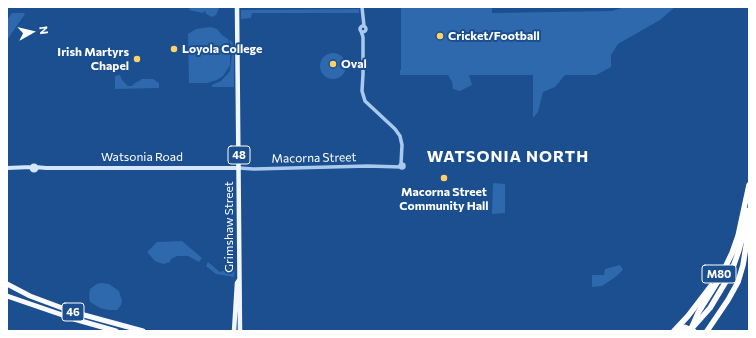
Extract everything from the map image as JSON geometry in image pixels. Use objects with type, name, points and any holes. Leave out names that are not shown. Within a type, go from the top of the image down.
[{"type":"highway","name":"M80","points":[[691,330],[708,312],[731,273],[741,246],[749,185]]},
{"type":"highway","name":"M80","points":[[674,331],[695,308],[719,272],[733,243],[747,208]]},
{"type":"highway","points":[[707,331],[731,296],[738,282],[744,261],[749,228]]},
{"type":"highway","name":"46","points":[[7,284],[30,296],[73,312],[142,331]]},
{"type":"highway","name":"46","points":[[7,296],[74,319],[116,331]]},
{"type":"highway","points":[[678,331],[685,328],[691,330]]},
{"type":"main road","name":"Grimshaw Street","points":[[234,331],[239,280],[237,7]]},
{"type":"main road","name":"Watsonia Road","points":[[7,168],[239,168]]},
{"type":"main road","name":"Grimshaw Street","points":[[238,289],[240,330]]},
{"type":"street","name":"Macorna Street","points":[[239,168],[254,169],[402,165],[402,141],[397,131],[367,104],[363,94],[363,31],[365,28],[363,26],[362,19],[362,7]]},
{"type":"shaded area","points":[[190,7],[221,7],[216,15],[212,17],[206,14],[205,11],[203,11],[205,12],[203,13],[189,10]]},
{"type":"shaded area","points":[[401,7],[492,7],[492,13],[612,11],[625,7],[675,7],[660,20],[618,44],[611,55],[611,67],[596,75],[565,75],[555,87],[543,92],[538,112],[533,118],[533,75],[469,75],[472,85],[460,91],[453,89],[452,82],[448,75],[400,75]]},
{"type":"shaded area","points":[[359,9],[359,13],[252,13],[251,18],[241,19],[241,10]]},
{"type":"shaded area","points":[[12,13],[25,14],[7,40],[7,20]]},
{"type":"shaded area","points":[[210,27],[217,29],[228,39],[230,49],[230,65],[223,76],[217,80],[207,83],[189,83],[188,34],[196,29]]},
{"type":"shaded area","points":[[229,40],[232,41],[234,47],[234,87],[212,87],[212,85],[221,81],[230,71],[232,54]]},
{"type":"shaded area","name":"Oval","points":[[333,53],[342,57],[346,66],[342,75],[333,79],[324,75],[320,66],[324,57]]},
{"type":"shaded area","points":[[120,75],[122,80],[128,86],[132,86],[141,79],[153,79],[159,83],[159,88],[115,89],[115,76]]},
{"type":"shaded area","points":[[493,183],[505,184],[505,213],[492,214]]},
{"type":"shaded area","points":[[182,241],[202,258],[199,262],[188,256],[177,256],[171,259],[170,262],[163,264],[155,261],[147,252],[157,242]]},
{"type":"shaded area","points":[[208,262],[220,272],[235,266],[234,277],[216,274],[206,266]]},
{"type":"shaded area","points":[[620,265],[623,270],[614,278],[602,286],[592,287],[592,275],[604,275],[605,269]]},
{"type":"shaded area","points":[[101,283],[109,284],[119,291],[122,301],[117,310],[100,308],[90,302],[90,289]]},
{"type":"place","name":"Cricket/Football","points":[[440,36]]},
{"type":"place","name":"Loyola College","points":[[174,49]]},
{"type":"place","name":"Irish Martyrs Chapel","points":[[137,59]]},
{"type":"place","name":"Oval","points":[[333,64]]},
{"type":"place","name":"Macorna Street Community Hall","points":[[444,178]]},
{"type":"district","name":"WATSONIA NORTH","points":[[508,157]]}]
